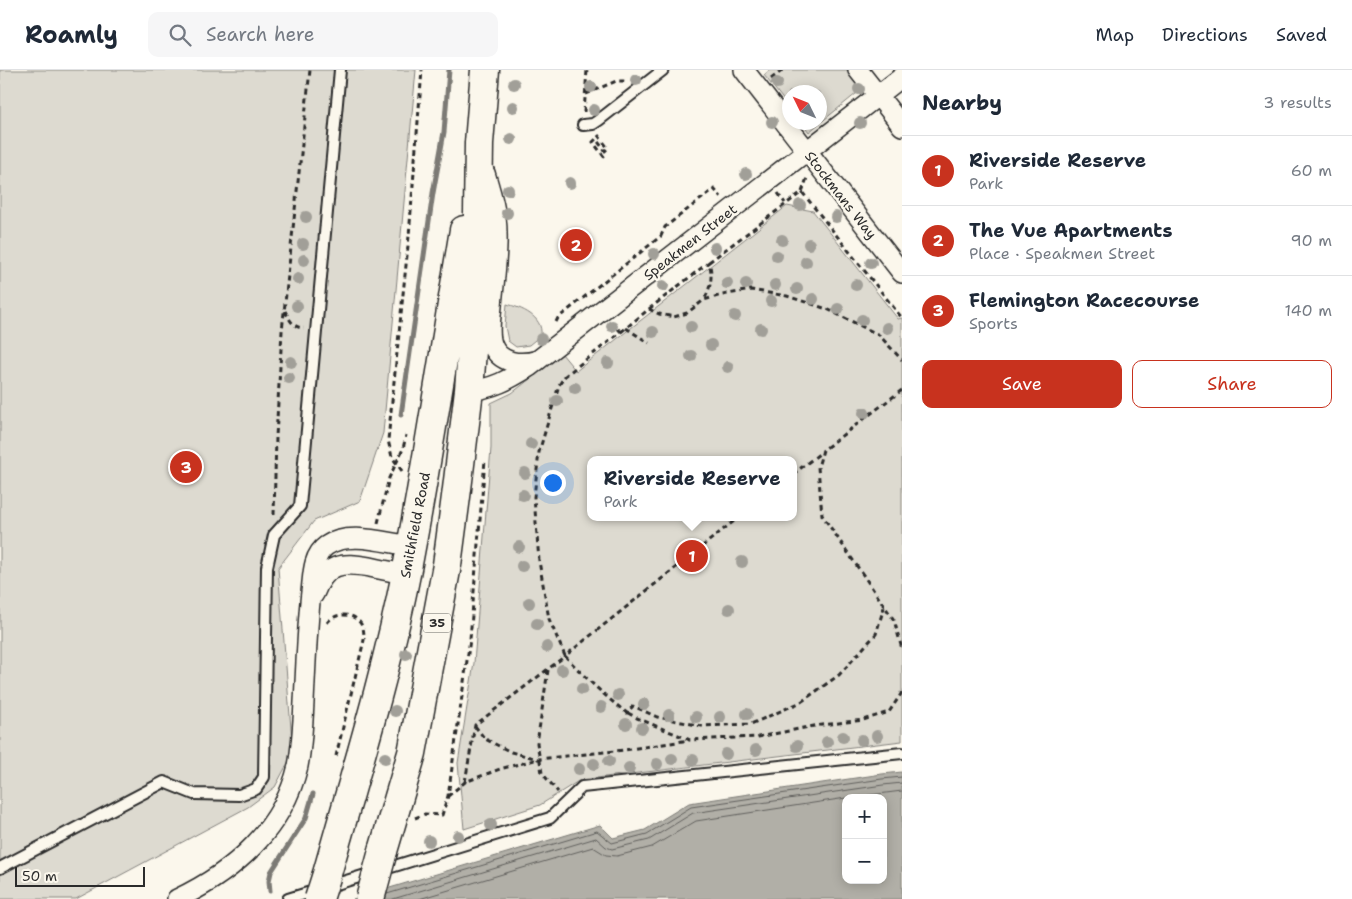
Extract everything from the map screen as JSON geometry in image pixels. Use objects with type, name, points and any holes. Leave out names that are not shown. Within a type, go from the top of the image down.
[{"type":"highway","name":"Smithfield Road","points":[[370,899],[412,754],[447,565],[469,390],[477,285],[479,148],[485,70]]},
{"type":"highway","name":"Smithfield Road","points":[[323,886],[363,749],[406,574],[479,148]]},
{"type":"highway","points":[[439,387],[469,390]]},
{"type":"highway","points":[[411,546],[447,565]]},
{"type":"highway","points":[[406,574],[447,565]]},
{"type":"street","points":[[858,70],[902,126]]},
{"type":"street","name":"Stockmans Way","points":[[747,71],[902,273]]},
{"type":"street","name":"Speakmen Street","points":[[469,390],[483,389],[496,385],[518,374],[538,360],[902,77]]},
{"type":"street","points":[[479,148],[497,218],[497,243],[490,326],[492,343],[498,354],[508,361],[525,363],[538,360]]},
{"type":"street","points":[[177,899],[199,894],[253,848],[274,820],[289,791],[298,766],[302,742],[309,617],[314,568],[317,557],[322,550],[335,541],[344,539],[358,538],[411,546]]},
{"type":"street","points":[[309,617],[316,589],[324,575],[334,567],[350,564],[406,574]]},
{"type":"lane","points":[[0,868],[164,782],[194,794],[239,794],[256,789],[264,777],[268,567],[274,535],[300,506],[340,70]]},
{"type":"lane","points":[[584,125],[596,123],[663,70]]},
{"type":"lane","points":[[288,899],[550,818],[582,787],[902,753]]},
{"type":"path","points":[[274,535],[276,437],[285,310],[310,70]]},
{"type":"path","points":[[420,498],[409,485],[396,463],[388,440],[409,236],[422,70]]},
{"type":"path","points":[[587,70],[586,94],[622,80],[640,88]]},
{"type":"path","points":[[554,325],[558,318],[661,236],[665,227],[714,189],[722,199],[729,194]]},
{"type":"path","points":[[690,740],[627,713],[604,694],[565,656],[549,619],[539,561],[534,497],[539,452],[559,384],[565,376],[649,309],[785,203],[802,192],[902,318]]},
{"type":"path","points":[[649,309],[664,315],[677,316],[693,310],[704,300],[711,285],[709,262]]},
{"type":"path","points":[[704,300],[751,290],[788,296],[827,309],[879,335],[902,360]]},
{"type":"path","points":[[285,310],[290,322],[298,328],[307,328],[317,324]]},
{"type":"path","points":[[602,310],[621,332]]},
{"type":"path","points":[[626,328],[649,343]]},
{"type":"path","points":[[797,471],[902,390]]},
{"type":"path","points":[[823,450],[818,467],[822,515],[894,620],[902,649]]},
{"type":"path","points":[[413,819],[425,814],[442,815],[448,796],[470,639],[485,453]]},
{"type":"path","points":[[374,541],[389,478],[396,463]]},
{"type":"path","points":[[465,782],[475,725],[548,670],[734,521]]},
{"type":"path","points":[[627,713],[633,706],[657,717],[702,726],[751,724],[801,702],[839,675],[876,634],[884,607]]},
{"type":"path","points":[[548,670],[536,743],[538,758],[542,773],[552,787],[568,801]]},
{"type":"path","points":[[448,796],[465,782],[538,758],[624,750],[690,740],[758,737],[814,726],[863,720],[888,712],[902,688]]},
{"type":"path","points":[[475,725],[485,739],[511,752],[538,758]]},
{"type":"shaded area","points":[[0,70],[416,70],[383,433],[360,501],[314,521],[278,568],[293,753],[275,787],[248,807],[76,899],[0,899]]},
{"type":"shaded area","points":[[770,70],[847,70],[862,89],[827,117],[827,85],[782,85],[782,98],[764,75]]},
{"type":"shaded area","points":[[787,206],[813,211],[898,319],[902,318],[902,741],[580,780],[540,805],[464,829],[458,763],[474,663],[491,448],[491,403],[512,393],[562,354],[576,371]]},
{"type":"shaded area","points":[[507,304],[530,314],[541,328],[541,335],[529,345],[516,347],[508,341],[505,326]]},
{"type":"water","points":[[902,772],[902,899],[353,899],[600,825],[613,838],[645,830],[689,803]]},
{"type":"waterway","points":[[401,415],[433,193],[444,132],[449,70]]},
{"type":"waterway","points":[[270,891],[269,881],[271,872],[306,818],[313,794]]},
{"type":"place","name":"The Vue Apartments","points":[[576,245]]},
{"type":"place","name":"Flemington Racecourse","points":[[186,467]]},
{"type":"place","name":"Riverside Reserve","points":[[692,556]]}]
